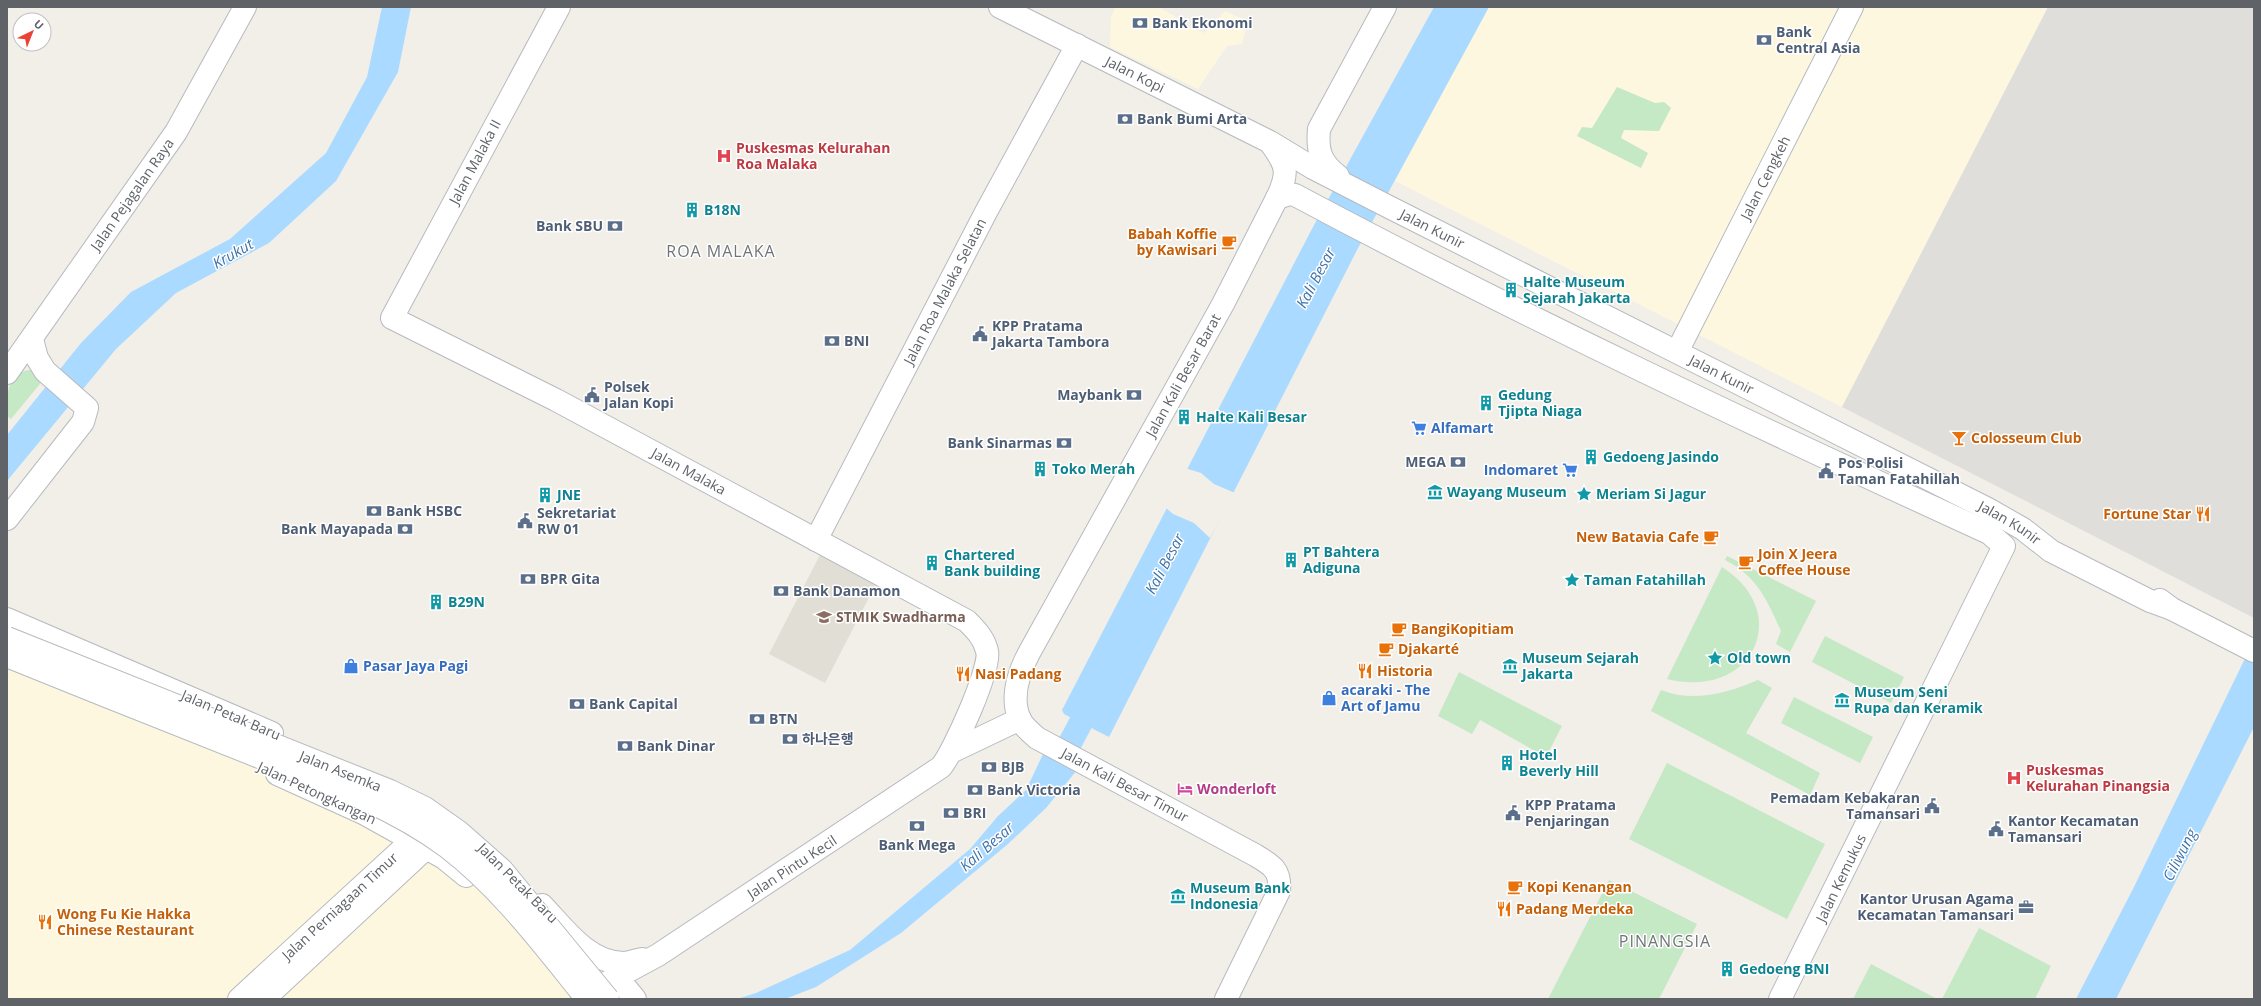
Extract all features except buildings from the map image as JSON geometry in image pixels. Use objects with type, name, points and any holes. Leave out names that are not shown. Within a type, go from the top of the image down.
[{"type":"street","name":"Jalan Pejagalan Raya","points":[[7,373],[176,132],[245,7]]},
{"type":"street","name":"Jalan Malaka II","points":[[392,318],[559,7]]},
{"type":"street","name":"Jalan Kopi","points":[[1000,7],[1270,142]]},
{"type":"street","points":[[1333,174],[1319,154],[1317,146],[1319,129],[1385,7]]},
{"type":"street","name":"Jalan Cengkeh","points":[[1679,348],[1852,7]]},
{"type":"street","name":"Jalan Roa Malaka Selatan","points":[[816,540],[986,212],[1077,46]]},
{"type":"street","points":[[1270,142],[1290,145],[1296,144],[1319,129]]},
{"type":"street","points":[[1270,142],[1389,205]]},
{"type":"street","name":"Jalan Kali Besar Barat","points":[[1020,719],[1016,698],[1017,684],[1021,669],[1029,652],[1223,304],[1284,182],[1286,169],[1282,159],[1270,142]]},
{"type":"street","name":"Jalan Kunir","points":[[1277,198],[1290,194],[1316,206],[1666,383],[1989,533],[2001,542]]},
{"type":"street","name":"Jalan Kunir","points":[[1389,205],[1999,507],[2029,525],[2054,545],[2160,600],[2172,609]]},
{"type":"street","name":"Jalan Kunir","points":[[1389,205],[1981,506],[2023,529],[2051,551],[2150,601],[2172,609],[2247,647]]},
{"type":"street","name":"Jalan Malaka","points":[[392,318],[556,400],[967,620],[980,634],[988,652],[984,670],[973,701]]},
{"type":"street","points":[[7,519],[83,422],[83,405],[45,371],[37,358],[32,339]]},
{"type":"street","name":"Jalan Kemukus","points":[[1780,999],[2002,552],[2004,546],[2001,542]]},
{"type":"street","name":"Jalan Petak Baru","points":[[7,619],[344,762],[404,792],[446,818],[499,860],[575,940],[597,958],[624,963],[658,955]]},
{"type":"street","name":"Jalan Asemka","points":[[7,638],[390,791],[425,808],[473,843],[502,870],[608,999]]},
{"type":"street","name":"Jalan Asemka","points":[[7,656],[348,792],[405,821],[446,846],[480,875],[541,943],[587,999]]},
{"type":"street","name":"Jalan Petongkangan","points":[[7,663],[207,742],[363,813],[420,844],[457,868],[478,888],[525,937],[576,999]]},
{"type":"street","name":"Jalan Pintu Kecil","points":[[576,999],[616,976],[658,955],[941,767],[951,752],[973,701]]},
{"type":"street","points":[[951,752],[1020,719]]},
{"type":"street","name":"Jalan Kali Besar Timur","points":[[1020,719],[1038,738],[1266,861],[1275,869],[1280,879],[1279,891],[1226,999]]},
{"type":"street","name":"Jalan Perniagaan Timur","points":[[264,999],[446,818]]},
{"type":"street","name":"Jalan Perniagaan Timur","points":[[239,999],[420,844]]},
{"type":"street","points":[[616,976],[635,999]]},
{"type":"shaded area","points":[[1116,7],[1158,7],[1178,18],[1178,23],[1205,33],[1225,11],[1248,21],[1242,44],[1227,46],[1198,89],[1110,47],[1111,17]]},
{"type":"shaded area","points":[[1489,7],[2048,7],[1842,407],[1395,181]]},
{"type":"shaded area","points":[[2048,7],[2254,7],[2254,618],[1842,407]]},
{"type":"shaded area","name":"STMIK Swadharma","points":[[822,551],[878,580],[825,683],[769,654]]},
{"type":"shaded area","points":[[7,621],[344,762],[453,821],[635,999],[7,999]]},
{"type":"green space","points":[[1617,87],[1655,103],[1664,102],[1671,108],[1659,131],[1624,130],[1621,138],[1648,153],[1641,168],[1577,136],[1582,127],[1592,128]]},
{"type":"green space","points":[[36,369],[44,379],[11,419],[7,416],[7,399],[10,384],[19,374]]},
{"type":"green space","points":[[1727,556],[1816,601],[1790,652],[1776,644],[1781,631],[1766,599],[1745,573],[1725,560]]},
{"type":"green space","points":[[1722,567],[1744,586],[1756,607],[1759,628],[1754,648],[1741,665],[1722,677],[1697,682],[1667,679]]},
{"type":"green space","points":[[1825,636],[1904,677],[1891,703],[1812,662]]},
{"type":"green space","points":[[1459,672],[1562,726],[1546,757],[1480,720],[1472,734],[1438,716]]},
{"type":"green space","points":[[1758,680],[1772,688],[1746,733],[1820,773],[1810,795],[1651,711],[1661,690],[1686,696],[1710,695],[1734,689]]},
{"type":"green space","points":[[1794,697],[1873,737],[1860,763],[1781,723]]},
{"type":"green space","points":[[1667,763],[1825,844],[1787,919],[1629,839]]},
{"type":"green space","points":[[1609,880],[1697,924],[1659,999],[1548,999]]},
{"type":"green space","points":[[1979,928],[2051,966],[2035,999],[1942,999]]},
{"type":"green space","points":[[1871,964],[1937,999],[1853,999]]},
{"type":"water","name":"Krukut","points":[[382,7],[411,7],[398,72],[336,181],[269,243],[176,293],[116,349],[7,481],[7,435],[81,343],[131,292],[230,239],[326,153],[367,77]]},
{"type":"water","points":[[1434,7],[1489,7],[1357,250],[1109,737],[1064,714],[1062,710],[1314,225]]},
{"type":"water","name":"Ciliwung","points":[[2254,640],[2254,727],[2116,999],[2076,999],[2133,889]]},
{"type":"water","points":[[1044,752],[1077,770],[1046,808],[1008,844],[901,933],[816,987],[785,999],[737,999],[756,993],[850,950],[970,849],[998,816],[1026,790]]},
{"type":"pier","points":[[1185,468],[1201,473],[1214,484],[1235,493],[1210,538],[1194,523],[1173,514],[1165,507]]},
{"type":"waterway","name":"Kali Besar","points":[[1051,771],[1070,743],[1096,694]]},
{"type":"place","name":"Bank Ekonomi","points":[[1140,23]]},
{"type":"place","name":"Bank Central Asia","points":[[1764,40]]},
{"type":"place","name":"Bank Bumi Arta","points":[[1125,119]]},
{"type":"place","name":"Puskesmas Kelurahan Roa Malaka","points":[[724,156]]},
{"type":"place","name":"B18N","points":[[692,210]]},
{"type":"place","name":"Bank SBU","points":[[615,226]]},
{"type":"place","name":"Babah Koffie by Kawisari","points":[[1229,242]]},
{"type":"place","name":"Halte Museum Sejarah Jakarta","points":[[1511,290]]},
{"type":"place","name":"KPP Pratama Jakarta Tambora","points":[[980,334]]},
{"type":"place","name":"BNI","points":[[832,341]]},
{"type":"place","name":"Polsek Jalan Kopi","points":[[592,395]]},
{"type":"place","name":"Maybank","points":[[1134,395]]},
{"type":"place","name":"Gedung Tjipta Niaga","points":[[1486,403]]},
{"type":"place","name":"Halte Kali Besar","points":[[1184,417]]},
{"type":"place","name":"Alfamart","points":[[1419,428]]},
{"type":"place","name":"Colosseum Club","points":[[1959,438]]},
{"type":"place","name":"Bank Sinarmas","points":[[1064,443]]},
{"type":"place","name":"Gedoeng Jasindo","points":[[1591,457]]},
{"type":"place","name":"MEGA","points":[[1458,462]]},
{"type":"place","name":"Toko Merah","points":[[1040,469]]},
{"type":"place","name":"Indomaret","points":[[1570,470]]},
{"type":"place","name":"Pos Polisi Taman Fatahillah","points":[[1826,471]]},
{"type":"place","name":"Wayang Museum","points":[[1435,492]]},
{"type":"place","name":"Meriam Si Jagur","points":[[1584,494]]},
{"type":"place","name":"JNE","points":[[545,495]]},
{"type":"place","name":"Bank HSBC","points":[[374,511]]},
{"type":"place","name":"Fortune Star","points":[[2203,514]]},
{"type":"place","name":"Sekretariat RW 01","points":[[525,521]]},
{"type":"place","name":"Bank Mayapada","points":[[405,529]]},
{"type":"place","name":"New Batavia Cafe","points":[[1711,537]]},
{"type":"place","name":"PT Bahtera Adiguna","points":[[1291,560]]},
{"type":"place","name":"Join X Jeera Coffee House","points":[[1746,562]]},
{"type":"place","name":"Chartered Bank building","points":[[932,563]]},
{"type":"place","name":"BPR Gita","points":[[528,579]]},
{"type":"place","name":"Taman Fatahillah","points":[[1572,580]]},
{"type":"place","name":"Bank Danamon","points":[[781,591]]},
{"type":"place","name":"B29N","points":[[436,602]]},
{"type":"place","name":"STMIK Swadharma","points":[[824,617]]},
{"type":"place","name":"BangiKopitiam","points":[[1399,629]]},
{"type":"place","name":"Djakarté","points":[[1386,649]]},
{"type":"place","name":"Old town","points":[[1715,658]]},
{"type":"place","name":"Pasar Jaya Pagi","points":[[351,666]]},
{"type":"place","name":"Museum Sejarah Jakarta","points":[[1510,666]]},
{"type":"place","name":"Historia","points":[[1365,671]]},
{"type":"place","name":"Nasi Padang","points":[[963,674]]},
{"type":"place","name":"acaraki - The Art of Jamu","points":[[1329,698]]},
{"type":"place","name":"Museum Seni Rupa dan Keramik","points":[[1842,700]]},
{"type":"place","name":"Bank Capital","points":[[577,704]]},
{"type":"place","name":"BTN","points":[[757,719]]},
{"type":"place","name":"하나은행","points":[[790,739]]},
{"type":"place","name":"Bank Dinar","points":[[625,746]]},
{"type":"place","name":"Hotel Beverly Hill","points":[[1507,763]]},
{"type":"place","name":"BJB","points":[[989,767]]},
{"type":"place","name":"Puskesmas Kelurahan Pinangsia","points":[[2014,778]]},
{"type":"place","name":"Wonderloft","points":[[1185,789]]},
{"type":"place","name":"Bank Victoria","points":[[975,790]]},
{"type":"place","name":"Pemadam Kebakaran Tamansari","points":[[1932,806]]},
{"type":"place","name":"BRI","points":[[951,813]]},
{"type":"place","name":"KPP Pratama Penjaringan","points":[[1513,813]]},
{"type":"place","name":"Bank Mega","points":[[917,826]]},
{"type":"place","name":"Kantor Kecamatan Tamansari","points":[[1996,829]]},
{"type":"place","name":"Kopi Kenangan","points":[[1515,887]]},
{"type":"place","name":"Museum Bank Indonesia","points":[[1178,896]]},
{"type":"place","name":"Kantor Urusan Agama Kecamatan Tamansari","points":[[2026,907]]},
{"type":"place","name":"Padang Merdeka","points":[[1504,909]]},
{"type":"place","name":"Wong Fu Kie Hakka Chinese Restaurant","points":[[45,922]]},
{"type":"place","name":"Gedoeng BNI","points":[[1727,969]]},
{"type":"district","name":"ROA MALAKA","points":[[721,251]]},
{"type":"district","name":"PINANGSIA","points":[[1665,941]]}]
